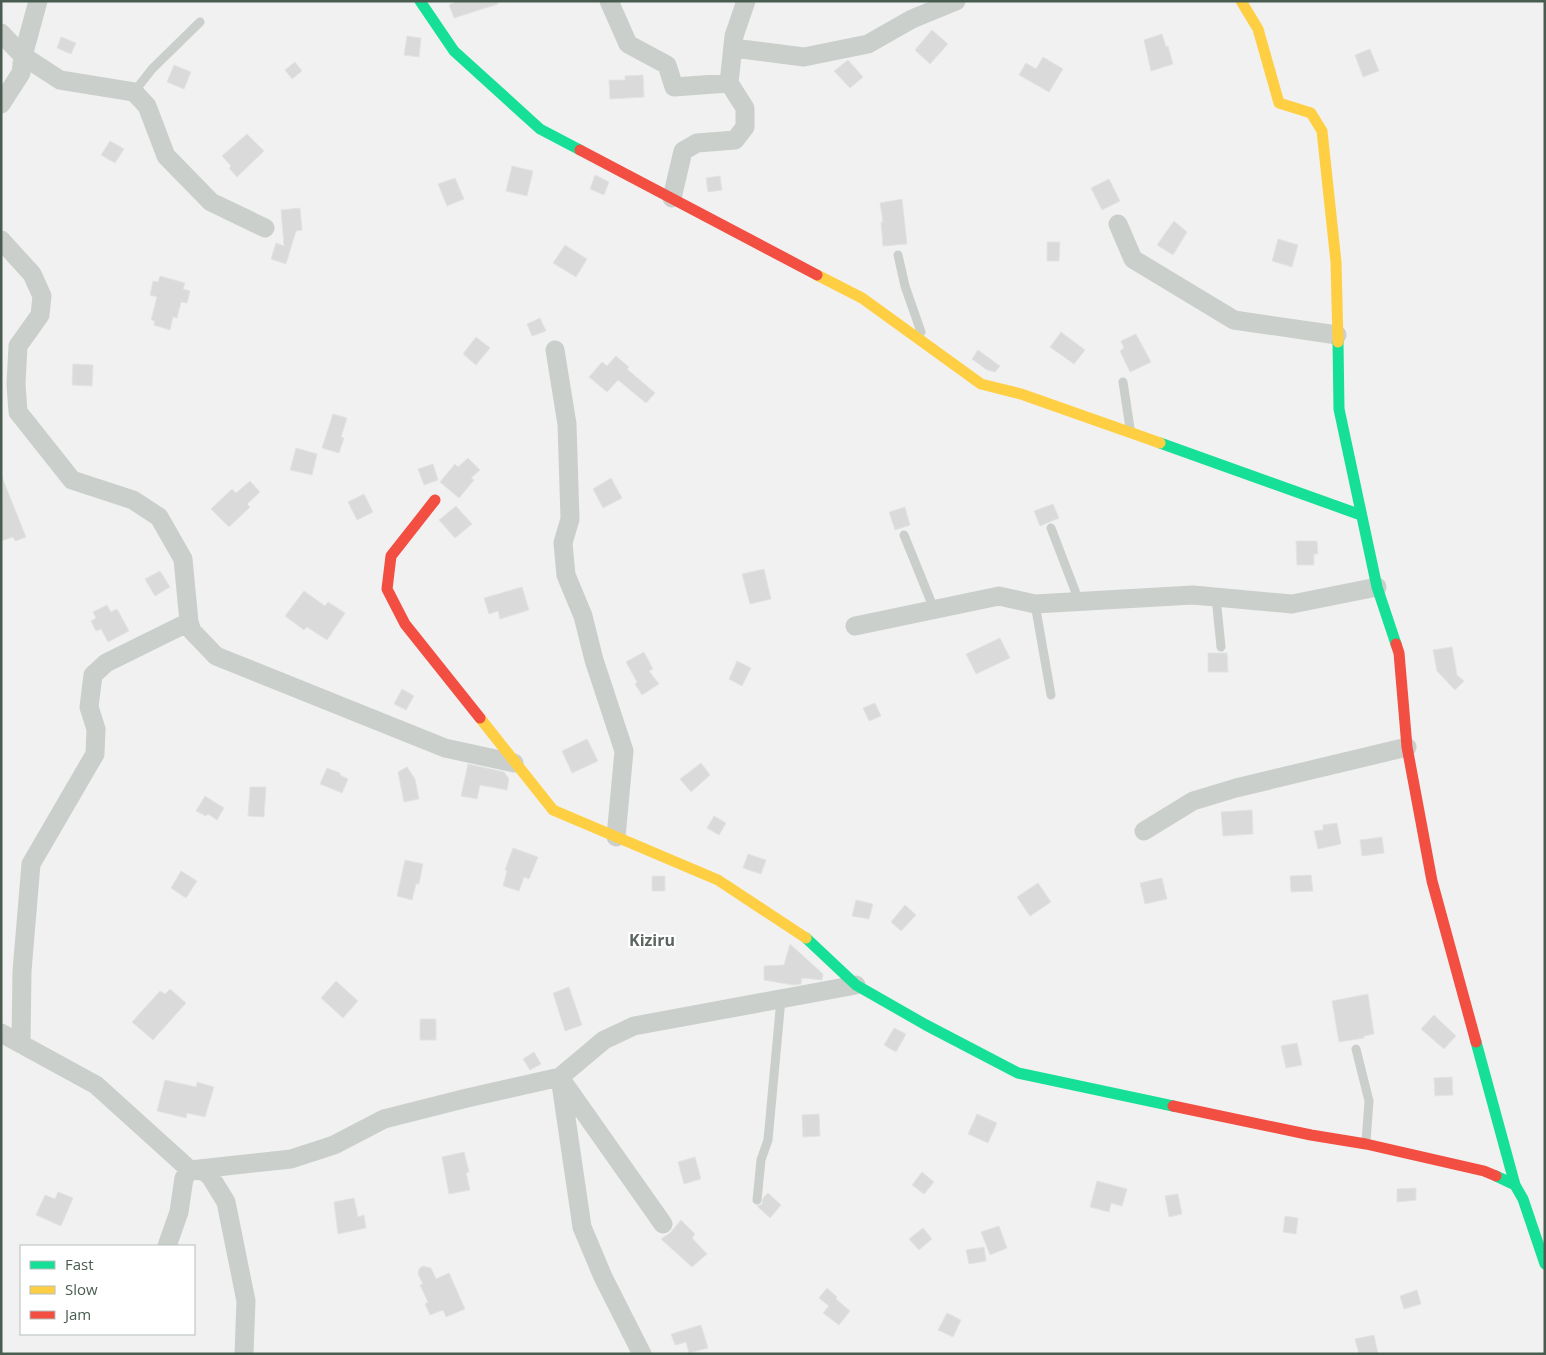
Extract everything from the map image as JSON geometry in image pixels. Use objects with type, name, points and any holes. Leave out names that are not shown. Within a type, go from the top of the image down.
[{"type":"street","points":[[1,104],[21,73],[23,56],[38,1]]},
{"type":"street","points":[[420,1],[454,51],[540,129],[862,298],[981,384],[1021,394],[1361,515]]},
{"type":"street","points":[[609,1],[628,44],[667,66],[674,87],[729,83]]},
{"type":"street","points":[[672,198],[683,151],[697,143],[735,140],[745,127],[745,108],[729,83],[734,36],[746,1]]},
{"type":"street","points":[[732,48],[804,57],[868,44],[912,19],[956,1]]},
{"type":"street","points":[[1241,1],[1258,28],[1279,103],[1311,113],[1322,131],[1336,262],[1339,409],[1376,587],[1399,653],[1408,747],[1432,880],[1515,1185],[1523,1199],[1545,1264]]},
{"type":"street","points":[[1,33],[23,56],[60,80],[134,92],[147,106],[166,156],[172,163],[211,202],[265,228]]},
{"type":"street","points":[[1118,224],[1133,258],[1234,320],[1338,335]]},
{"type":"street","points":[[1,240],[32,274],[42,296],[40,315],[18,346],[16,384],[18,412],[72,480],[133,500],[159,518],[183,559],[189,622],[192,631],[216,656],[445,748],[514,763]]},
{"type":"street","points":[[555,350],[567,424],[570,519],[563,543],[566,575],[583,616],[594,660],[624,751],[616,837]]},
{"type":"street","points":[[435,500],[391,556],[387,588],[405,624],[553,810],[718,880],[801,933],[856,985],[926,1026],[1018,1072],[1311,1135],[1366,1144],[1484,1171],[1515,1185]]},
{"type":"street","points":[[855,626],[999,596],[1035,604],[1193,595],[1292,604],[1376,587]]},
{"type":"street","points":[[21,1044],[22,971],[31,864],[95,754],[96,729],[89,707],[93,675],[106,663],[189,622]]},
{"type":"street","points":[[1144,831],[1193,801],[1236,788],[1408,747]]},
{"type":"street","points":[[167,1245],[179,1212],[184,1178],[190,1170],[291,1159],[334,1145],[384,1119],[560,1077],[604,1040],[634,1026],[856,985]]},
{"type":"street","points":[[1,1033],[96,1085],[190,1170],[202,1171],[210,1176],[226,1202],[246,1302],[244,1354]]},
{"type":"street","points":[[560,1077],[663,1224]]},
{"type":"street","points":[[560,1077],[582,1227],[603,1277],[642,1354]]},
{"type":"lane","points":[[134,92],[152,69],[200,22]]},
{"type":"lane","points":[[898,255],[905,286],[925,344]]},
{"type":"lane","points":[[1123,382],[1131,433]]},
{"type":"lane","points":[[1051,528],[1079,602]]},
{"type":"lane","points":[[904,535],[934,609]]},
{"type":"lane","points":[[1216,597],[1222,647]]},
{"type":"lane","points":[[1035,604],[1051,695]]},
{"type":"lane","points":[[757,1200],[761,1160],[768,1140],[781,999]]},
{"type":"lane","points":[[1356,1049],[1369,1101],[1366,1144]]},
{"type":"building","points":[[458,1],[498,1],[498,4],[454,18],[449,5]]},
{"type":"building","points":[[932,30],[948,44],[930,64],[915,50]]},
{"type":"building","points":[[1162,34],[1166,47],[1168,46],[1173,64],[1151,71],[1144,40]]},
{"type":"building","points":[[407,36],[421,38],[419,57],[404,55]]},
{"type":"building","points":[[61,37],[76,43],[71,54],[57,48]]},
{"type":"building","points":[[1370,49],[1379,71],[1363,77],[1355,55]]},
{"type":"building","points":[[1043,57],[1063,69],[1049,92],[1019,75],[1026,63],[1036,69]]},
{"type":"building","points":[[848,60],[863,77],[850,88],[834,71]]},
{"type":"building","points":[[295,62],[302,71],[292,79],[285,70]]},
{"type":"building","points":[[174,65],[191,72],[184,89],[167,82]]},
{"type":"building","points":[[643,75],[644,97],[610,99],[609,80],[625,80],[625,76]]},
{"type":"building","points":[[247,134],[264,151],[237,177],[229,168],[231,166],[222,156]]},
{"type":"building","points":[[110,141],[124,149],[115,163],[101,155]]},
{"type":"building","points":[[512,166],[533,171],[527,196],[506,191]]},
{"type":"building","points":[[595,175],[609,182],[604,195],[590,189]]},
{"type":"building","points":[[720,176],[722,190],[708,192],[706,178]]},
{"type":"building","points":[[455,178],[464,199],[447,206],[438,184]]},
{"type":"building","points":[[1109,179],[1120,201],[1102,210],[1091,188]]},
{"type":"building","points":[[902,199],[907,244],[883,246],[881,222],[883,222],[880,203]]},
{"type":"building","points":[[300,208],[302,230],[296,231],[286,264],[271,259],[276,243],[284,246],[281,210]]},
{"type":"building","points":[[1174,221],[1187,232],[1173,255],[1157,245]]},
{"type":"building","points":[[1278,239],[1298,245],[1292,267],[1272,261]]},
{"type":"building","points":[[1047,242],[1060,242],[1059,261],[1047,261]]},
{"type":"building","points":[[565,245],[587,259],[576,277],[553,263]]},
{"type":"building","points":[[160,276],[185,283],[183,289],[190,291],[187,303],[181,302],[177,318],[173,317],[170,330],[154,325],[155,321],[151,320],[157,297],[150,295],[153,281],[158,282]]},
{"type":"building","points":[[540,318],[546,331],[532,336],[527,324]]},
{"type":"building","points":[[1061,332],[1085,350],[1074,364],[1050,347]]},
{"type":"building","points":[[1136,334],[1151,362],[1130,372],[1120,351],[1124,348],[1121,341]]},
{"type":"building","points":[[476,337],[490,348],[476,365],[463,354]]},
{"type":"building","points":[[978,350],[1000,366],[995,372],[987,370],[972,359]]},
{"type":"building","points":[[616,356],[629,367],[627,369],[655,393],[646,403],[618,380],[607,392],[589,377],[602,362],[607,366]]},
{"type":"building","points":[[73,364],[93,365],[92,386],[72,385]]},
{"type":"building","points":[[333,414],[347,418],[341,437],[344,438],[339,453],[322,448]]},
{"type":"building","points":[[296,448],[317,454],[312,475],[290,470]]},
{"type":"building","points":[[468,458],[480,470],[471,478],[474,480],[459,498],[440,482],[455,464],[458,467]]},
{"type":"building","points":[[433,464],[438,480],[424,485],[418,469]]},
{"type":"building","points":[[2,477],[26,537],[15,541],[13,537],[1,541]]},
{"type":"building","points":[[611,478],[622,498],[603,508],[593,489]]},
{"type":"building","points":[[250,481],[260,492],[247,504],[250,507],[229,527],[211,509],[232,489],[236,493]]},
{"type":"building","points":[[364,494],[373,512],[357,520],[348,502]]},
{"type":"building","points":[[1053,504],[1059,518],[1040,526],[1034,511]]},
{"type":"building","points":[[456,506],[472,524],[455,538],[439,520]]},
{"type":"building","points":[[905,507],[910,525],[895,530],[889,512]]},
{"type":"building","points":[[1296,541],[1317,541],[1318,554],[1314,554],[1314,565],[1297,565]]},
{"type":"building","points":[[764,569],[771,599],[750,604],[742,574]]},
{"type":"building","points":[[160,571],[170,587],[155,596],[145,579]]},
{"type":"building","points":[[522,587],[529,610],[500,619],[498,611],[489,614],[484,598]]},
{"type":"building","points":[[304,591],[325,606],[328,602],[345,613],[327,640],[307,627],[304,630],[285,616]]},
{"type":"building","points":[[107,605],[111,612],[117,609],[129,631],[108,642],[101,629],[96,631],[91,621],[96,618],[93,612]]},
{"type":"building","points":[[1000,638],[1010,658],[976,674],[966,654]]},
{"type":"building","points":[[1452,647],[1457,675],[1464,681],[1455,690],[1437,671],[1433,650]]},
{"type":"building","points":[[644,652],[653,669],[649,671],[659,684],[642,695],[626,662]]},
{"type":"building","points":[[1208,653],[1227,653],[1228,672],[1208,672]]},
{"type":"building","points":[[737,661],[751,668],[742,686],[729,679]]},
{"type":"building","points":[[402,689],[414,696],[406,710],[394,704]]},
{"type":"building","points":[[875,703],[881,716],[869,721],[863,708]]},
{"type":"building","points":[[587,739],[598,761],[572,773],[562,751]]},
{"type":"building","points":[[701,763],[710,775],[691,792],[680,779]]},
{"type":"building","points":[[468,764],[504,772],[509,779],[507,790],[480,785],[477,799],[461,796]]},
{"type":"building","points":[[407,767],[415,779],[419,799],[404,802],[398,772]]},
{"type":"building","points":[[327,768],[340,773],[340,775],[348,779],[342,793],[320,784]]},
{"type":"building","points":[[250,787],[266,787],[264,817],[248,816]]},
{"type":"building","points":[[205,796],[224,808],[217,820],[208,814],[206,816],[196,811]]},
{"type":"building","points":[[1252,810],[1253,834],[1223,836],[1221,812]]},
{"type":"building","points":[[714,816],[726,823],[719,835],[707,828]]},
{"type":"building","points":[[1337,823],[1341,844],[1318,849],[1314,831],[1323,830],[1323,825]]},
{"type":"building","points":[[1382,837],[1384,853],[1362,856],[1360,840]]},
{"type":"building","points":[[513,848],[538,857],[529,879],[524,877],[519,891],[503,886],[507,871],[505,870]]},
{"type":"building","points":[[748,854],[766,860],[761,874],[743,868]]},
{"type":"building","points":[[405,860],[423,864],[419,884],[416,884],[412,900],[397,896]]},
{"type":"building","points":[[181,871],[197,881],[186,898],[171,888]]},
{"type":"building","points":[[1311,875],[1313,891],[1291,892],[1290,876]]},
{"type":"building","points":[[652,876],[665,876],[665,891],[652,891]]},
{"type":"building","points":[[1162,878],[1167,899],[1145,904],[1140,883]]},
{"type":"building","points":[[1038,883],[1051,902],[1030,916],[1017,897]]},
{"type":"building","points":[[856,900],[873,904],[869,919],[852,916]]},
{"type":"building","points":[[905,905],[916,915],[901,931],[891,922]]},
{"type":"building","points":[[790,944],[823,974],[822,980],[802,978],[801,984],[793,985],[764,980],[764,966],[784,965]]},
{"type":"building","points":[[336,981],[358,1001],[343,1018],[321,998]]},
{"type":"building","points":[[569,987],[582,1025],[565,1031],[553,993]]},
{"type":"building","points":[[170,989],[186,1003],[153,1040],[132,1022],[160,991],[165,994]]},
{"type":"building","points":[[1368,994],[1374,1034],[1364,1036],[1364,1038],[1339,1042],[1332,1001]]},
{"type":"building","points":[[1434,1015],[1456,1036],[1444,1049],[1421,1029]]},
{"type":"building","points":[[420,1019],[436,1019],[436,1040],[420,1040]]},
{"type":"building","points":[[894,1028],[906,1034],[896,1052],[884,1045]]},
{"type":"building","points":[[1297,1043],[1302,1065],[1286,1068],[1281,1046]]},
{"type":"building","points":[[534,1052],[541,1064],[530,1070],[523,1059]]},
{"type":"building","points":[[1452,1077],[1453,1095],[1435,1096],[1434,1078]]},
{"type":"building","points":[[165,1080],[196,1087],[197,1082],[214,1087],[205,1117],[187,1113],[186,1118],[157,1111]]},
{"type":"building","points":[[819,1114],[820,1136],[803,1137],[802,1115]]},
{"type":"building","points":[[977,1114],[997,1123],[988,1143],[968,1134]]},
{"type":"building","points":[[464,1152],[469,1172],[466,1173],[470,1190],[449,1194],[442,1157]]},
{"type":"building","points":[[695,1157],[701,1179],[684,1184],[678,1162]]},
{"type":"building","points":[[922,1172],[934,1182],[924,1194],[912,1185]]},
{"type":"building","points":[[1097,1181],[1127,1189],[1122,1206],[1111,1203],[1109,1212],[1090,1207]]},
{"type":"building","points":[[1416,1188],[1416,1200],[1397,1202],[1397,1189]]},
{"type":"building","points":[[58,1192],[73,1198],[61,1226],[36,1215],[45,1195],[55,1199]]},
{"type":"building","points":[[768,1193],[781,1205],[770,1218],[757,1206],[762,1204],[763,1198]]},
{"type":"building","points":[[1178,1194],[1182,1214],[1169,1217],[1165,1196]]},
{"type":"building","points":[[354,1198],[358,1217],[364,1215],[366,1228],[338,1234],[334,1202]]},
{"type":"building","points":[[1285,1216],[1298,1218],[1296,1234],[1283,1232]]},
{"type":"building","points":[[681,1220],[695,1234],[692,1238],[707,1254],[692,1267],[661,1239],[670,1233]]},
{"type":"building","points":[[999,1226],[1007,1248],[990,1255],[981,1232]]},
{"type":"building","points":[[923,1228],[932,1239],[919,1250],[909,1239]]},
{"type":"building","points":[[984,1247],[986,1261],[969,1264],[966,1250]]},
{"type":"building","points":[[423,1266],[431,1268],[436,1279],[449,1273],[465,1309],[446,1317],[443,1310],[430,1315],[425,1304],[428,1302],[420,1285],[423,1284],[418,1274],[419,1269]]},
{"type":"building","points":[[827,1288],[850,1311],[839,1325],[823,1313],[829,1306],[819,1298]]},
{"type":"building","points":[[1417,1290],[1421,1304],[1404,1309],[1400,1296]]},
{"type":"building","points":[[947,1313],[961,1320],[953,1337],[938,1330]]},
{"type":"building","points":[[701,1325],[708,1348],[689,1353],[686,1342],[675,1345],[671,1334]]},
{"type":"building","points":[[1374,1335],[1378,1354],[1359,1354],[1355,1339]]},
{"type":"traffic: fast","points":[[420,1],[454,51],[540,129],[580,150]]},
{"type":"traffic: fast","points":[[1338,342],[1339,409],[1377,587],[1396,644]]},
{"type":"traffic: fast","points":[[1160,443],[1361,515]]},
{"type":"traffic: fast","points":[[806,938],[856,985],[926,1025],[1018,1073],[1173,1106]]},
{"type":"traffic: fast","points":[[1476,1042],[1515,1185]]},
{"type":"traffic: fast","points":[[1496,1176],[1515,1185],[1523,1199],[1545,1264]]},
{"type":"traffic: slow","points":[[1241,1],[1258,29],[1279,103],[1311,113],[1322,131],[1336,262],[1338,342]]},
{"type":"traffic: slow","points":[[817,275],[862,298],[981,384],[1021,394],[1160,443]]},
{"type":"traffic: slow","points":[[480,718],[553,810],[718,880],[806,938]]},
{"type":"traffic: jam","points":[[580,150],[817,275]]},
{"type":"traffic: jam","points":[[435,500],[391,556],[387,589],[405,624],[480,718]]},
{"type":"traffic: jam","points":[[1396,644],[1399,653],[1407,747],[1432,881],[1476,1042]]},
{"type":"traffic: jam","points":[[1173,1106],[1311,1135],[1366,1144],[1484,1171],[1496,1176]]},
{"type":"district","name":"Kiziru","points":[[652,940]]}]
